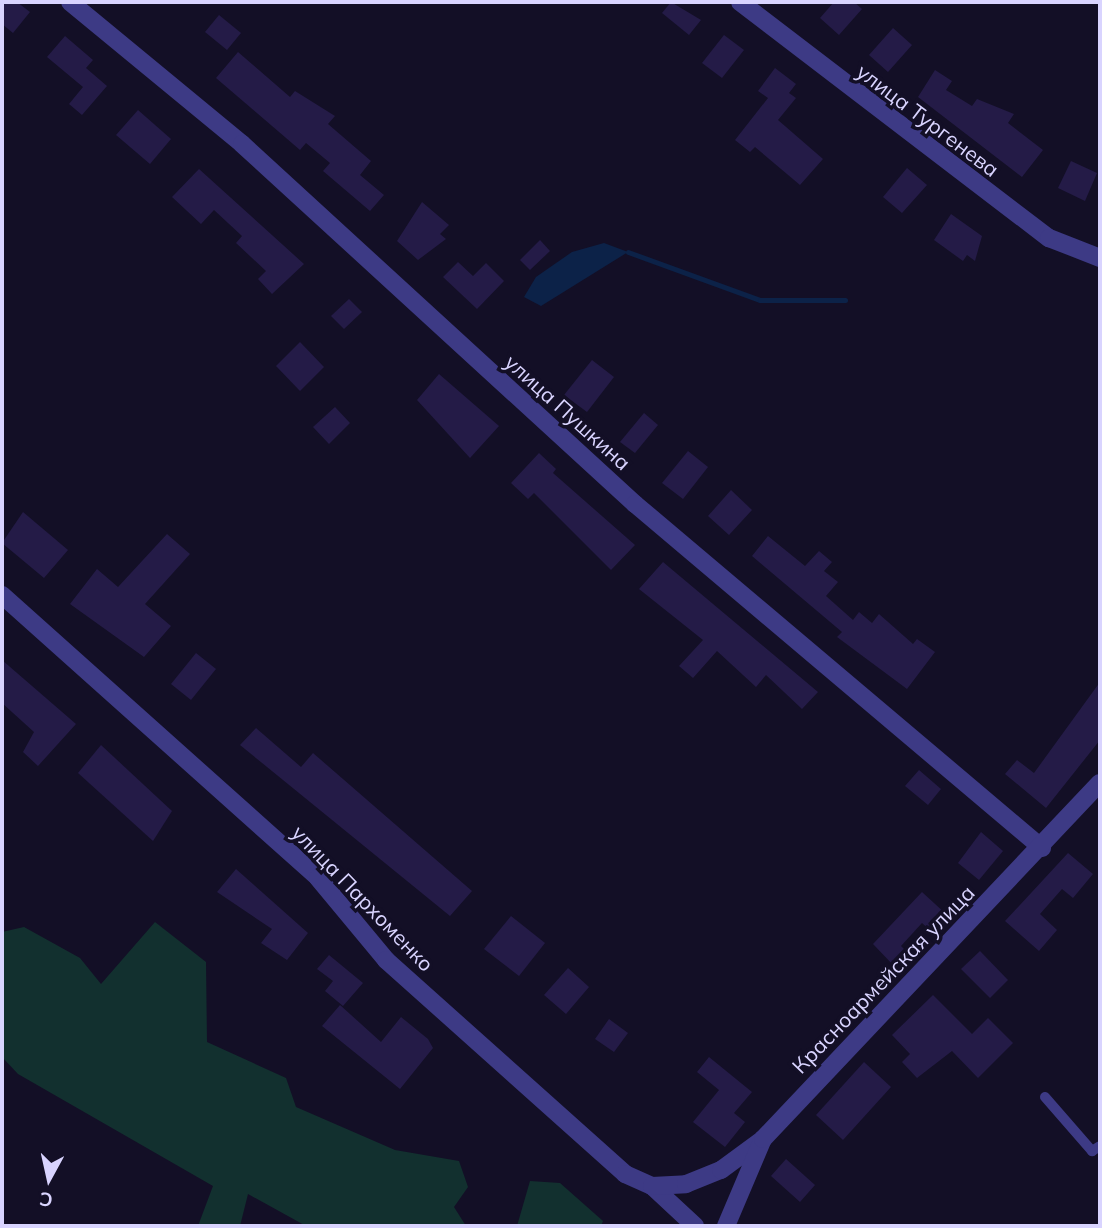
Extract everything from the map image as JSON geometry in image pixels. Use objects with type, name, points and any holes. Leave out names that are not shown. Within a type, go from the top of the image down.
[{"type":"street","name":"улица Пушкина","points":[[70,2],[242,144],[635,504],[1042,848]]},
{"type":"street","name":"улица Тургенева","points":[[740,2],[1049,238],[1100,258]]},
{"type":"street","name":"улица Пархоменко","points":[[2,595],[318,878],[386,960],[625,1174],[652,1186],[695,1226]]},
{"type":"street","name":"Красноармейская улица","points":[[726,1226],[763,1139],[925,962],[1042,848],[1100,783]]},
{"type":"street","points":[[652,1186],[698,1179],[763,1139]]},
{"type":"lane","points":[[1045,1097],[1092,1151],[1100,1146]]},
{"type":"green space","points":[[155,922],[206,962],[207,1042],[286,1078],[296,1107],[395,1150],[459,1161],[468,1187],[454,1207],[466,1226],[306,1226],[248,1194],[240,1226],[198,1226],[213,1186],[18,1074],[2,1057],[2,932],[24,927],[80,958],[101,984]]},
{"type":"green space","points":[[530,1181],[560,1183],[603,1221],[601,1226],[517,1226]]},
{"type":"water","points":[[604,243],[628,252],[541,306],[524,297],[536,277],[572,252]]},
{"type":"building","points":[[2,2],[17,2],[30,12],[13,33],[2,24]]},
{"type":"building","points":[[671,2],[701,20],[689,35],[662,13]]},
{"type":"building","points":[[834,2],[854,2],[862,9],[839,35],[820,18]]},
{"type":"building","points":[[219,15],[241,33],[227,50],[205,32]]},
{"type":"building","points":[[893,28],[912,45],[888,72],[869,55]]},
{"type":"building","points":[[724,35],[744,50],[722,78],[702,63]]},
{"type":"building","points":[[65,36],[93,60],[86,68],[107,86],[82,115],[69,104],[83,87],[47,57]]},
{"type":"building","points":[[238,52],[290,97],[295,91],[335,116],[328,124],[371,161],[360,175],[384,195],[370,211],[323,171],[330,163],[306,143],[300,150],[216,78]]},
{"type":"building","points":[[775,68],[796,84],[789,93],[796,98],[778,120],[823,159],[800,185],[755,147],[750,152],[735,140],[768,98],[758,91]]},
{"type":"building","points":[[935,70],[952,81],[946,90],[972,106],[977,99],[1014,114],[1008,123],[1043,150],[1022,177],[918,97]]},
{"type":"building","points":[[138,110],[171,139],[150,164],[116,135]]},
{"type":"building","points":[[1071,161],[1097,173],[1085,201],[1058,188]]},
{"type":"building","points":[[907,168],[927,185],[902,213],[883,197]]},
{"type":"building","points":[[199,169],[304,264],[272,294],[258,279],[266,271],[236,243],[242,236],[214,210],[201,224],[172,197]]},
{"type":"building","points":[[422,202],[449,225],[440,234],[446,239],[418,260],[397,241]]},
{"type":"building","points":[[951,214],[982,236],[975,261],[967,255],[963,261],[934,240]]},
{"type":"building","points":[[540,240],[550,251],[530,270],[520,260]]},
{"type":"building","points":[[458,262],[473,276],[486,263],[504,281],[477,309],[443,277]]},
{"type":"building","points":[[349,299],[362,312],[344,329],[331,316]]},
{"type":"building","points":[[300,342],[324,367],[300,391],[276,366]]},
{"type":"building","points":[[592,360],[614,377],[587,412],[564,395]]},
{"type":"building","points":[[439,374],[499,426],[470,458],[417,400]]},
{"type":"building","points":[[335,407],[350,423],[329,444],[313,427]]},
{"type":"building","points":[[644,413],[658,425],[635,453],[620,442]]},
{"type":"building","points":[[688,451],[708,467],[683,499],[662,483]]},
{"type":"building","points":[[539,453],[556,469],[553,473],[635,545],[611,570],[534,493],[528,499],[511,483]]},
{"type":"building","points":[[731,490],[752,510],[729,535],[708,516]]},
{"type":"building","points":[[23,512],[68,550],[44,578],[2,543]]},
{"type":"building","points":[[167,534],[190,554],[145,604],[171,626],[144,657],[70,604],[97,569],[118,587]]},
{"type":"building","points":[[768,536],[805,566],[819,551],[832,562],[824,571],[838,582],[826,596],[853,620],[859,612],[872,623],[879,614],[913,644],[917,639],[935,652],[907,689],[837,637],[842,632],[752,556]]},
{"type":"building","points":[[663,562],[818,692],[802,709],[766,675],[756,687],[717,651],[693,678],[679,666],[703,640],[639,589]]},
{"type":"building","points":[[196,653],[216,669],[191,700],[171,684]]},
{"type":"building","points":[[2,660],[76,724],[38,766],[23,752],[34,732],[2,703]]},
{"type":"building","points":[[1100,682],[1100,740],[1046,808],[1005,774],[1017,760],[1034,773]]},
{"type":"building","points":[[256,728],[301,767],[313,753],[472,891],[450,916],[240,745]]},
{"type":"building","points":[[101,745],[172,811],[153,841],[78,773]]},
{"type":"building","points":[[919,770],[941,789],[928,805],[905,786]]},
{"type":"building","points":[[981,832],[1003,851],[979,880],[958,863]]},
{"type":"building","points":[[1068,853],[1093,874],[1073,898],[1062,889],[1040,914],[1057,930],[1039,951],[1005,921]]},
{"type":"building","points":[[236,869],[308,933],[287,960],[261,943],[272,929],[217,892]]},
{"type":"building","points":[[922,892],[946,914],[931,931],[922,923],[901,946],[908,953],[894,966],[873,944]]},
{"type":"building","points":[[511,916],[545,943],[519,976],[484,949]]},
{"type":"building","points":[[980,951],[1008,980],[990,998],[961,969]]},
{"type":"building","points":[[329,955],[363,983],[343,1006],[325,991],[333,981],[317,969]]},
{"type":"building","points":[[568,968],[589,987],[566,1014],[544,995]]},
{"type":"building","points":[[933,995],[972,1034],[988,1018],[1013,1043],[978,1078],[952,1051],[917,1078],[902,1062],[910,1054],[892,1035]]},
{"type":"building","points":[[340,1005],[381,1042],[401,1017],[428,1039],[433,1048],[400,1089],[322,1026]]},
{"type":"building","points":[[609,1019],[628,1033],[614,1052],[595,1039]]},
{"type":"building","points":[[709,1057],[752,1092],[734,1113],[745,1122],[725,1147],[693,1122],[719,1090],[697,1072]]},
{"type":"building","points":[[864,1062],[891,1087],[843,1140],[816,1115]]},
{"type":"building","points":[[786,1159],[815,1185],[800,1202],[771,1176]]},
{"type":"waterway","points":[[628,252],[760,300],[845,300]]}]
